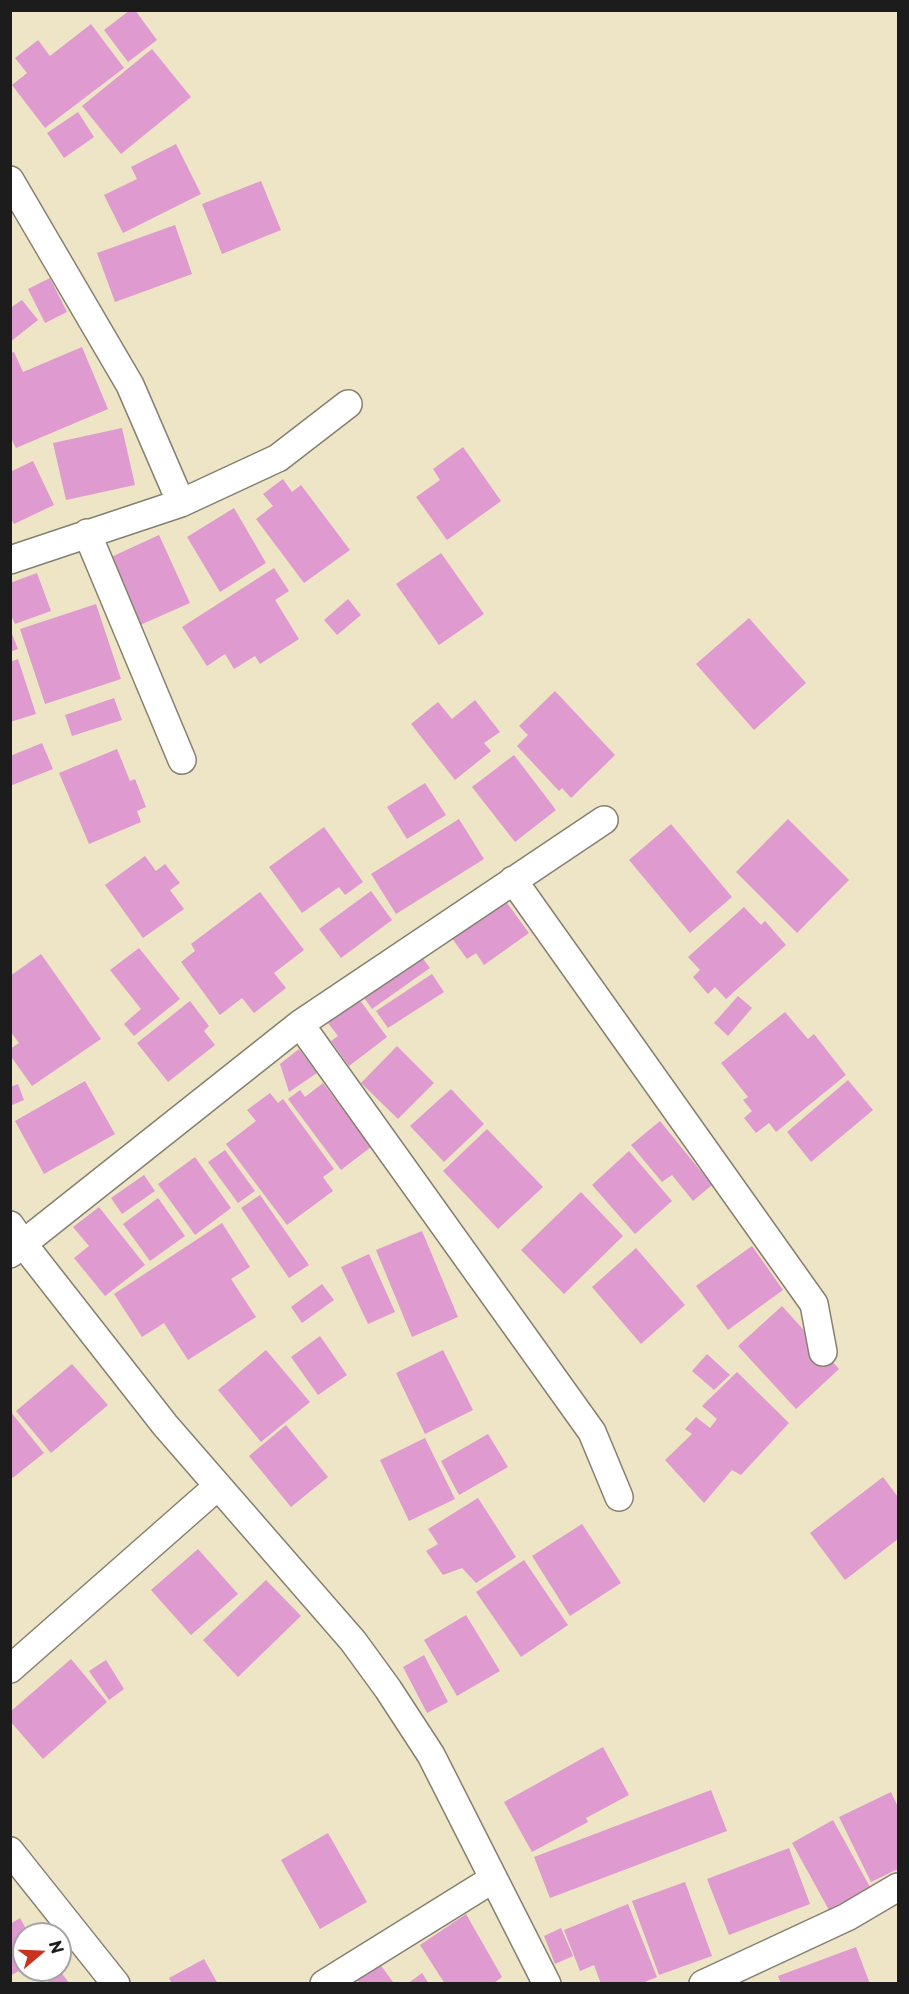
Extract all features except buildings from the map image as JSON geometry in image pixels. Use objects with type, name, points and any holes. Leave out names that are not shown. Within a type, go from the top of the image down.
[{"type":"street","points":[[10,180],[130,385],[181,503]]},
{"type":"street","points":[[10,560],[181,503],[278,458],[348,404]]},
{"type":"street","points":[[87,533],[182,760]]},
{"type":"street","points":[[547,1983],[431,1755],[388,1689],[353,1641],[165,1425],[15,1241],[300,1023],[604,820]]},
{"type":"street","points":[[513,880],[814,1304],[823,1352]]},
{"type":"street","points":[[300,1023],[592,1432],[619,1497]]},
{"type":"street","points":[[10,1670],[218,1486]]},
{"type":"street","points":[[10,1851],[116,1983]]},
{"type":"street","points":[[324,1983],[493,1879]]},
{"type":"street","points":[[703,1983],[847,1917],[898,1887]]}]
